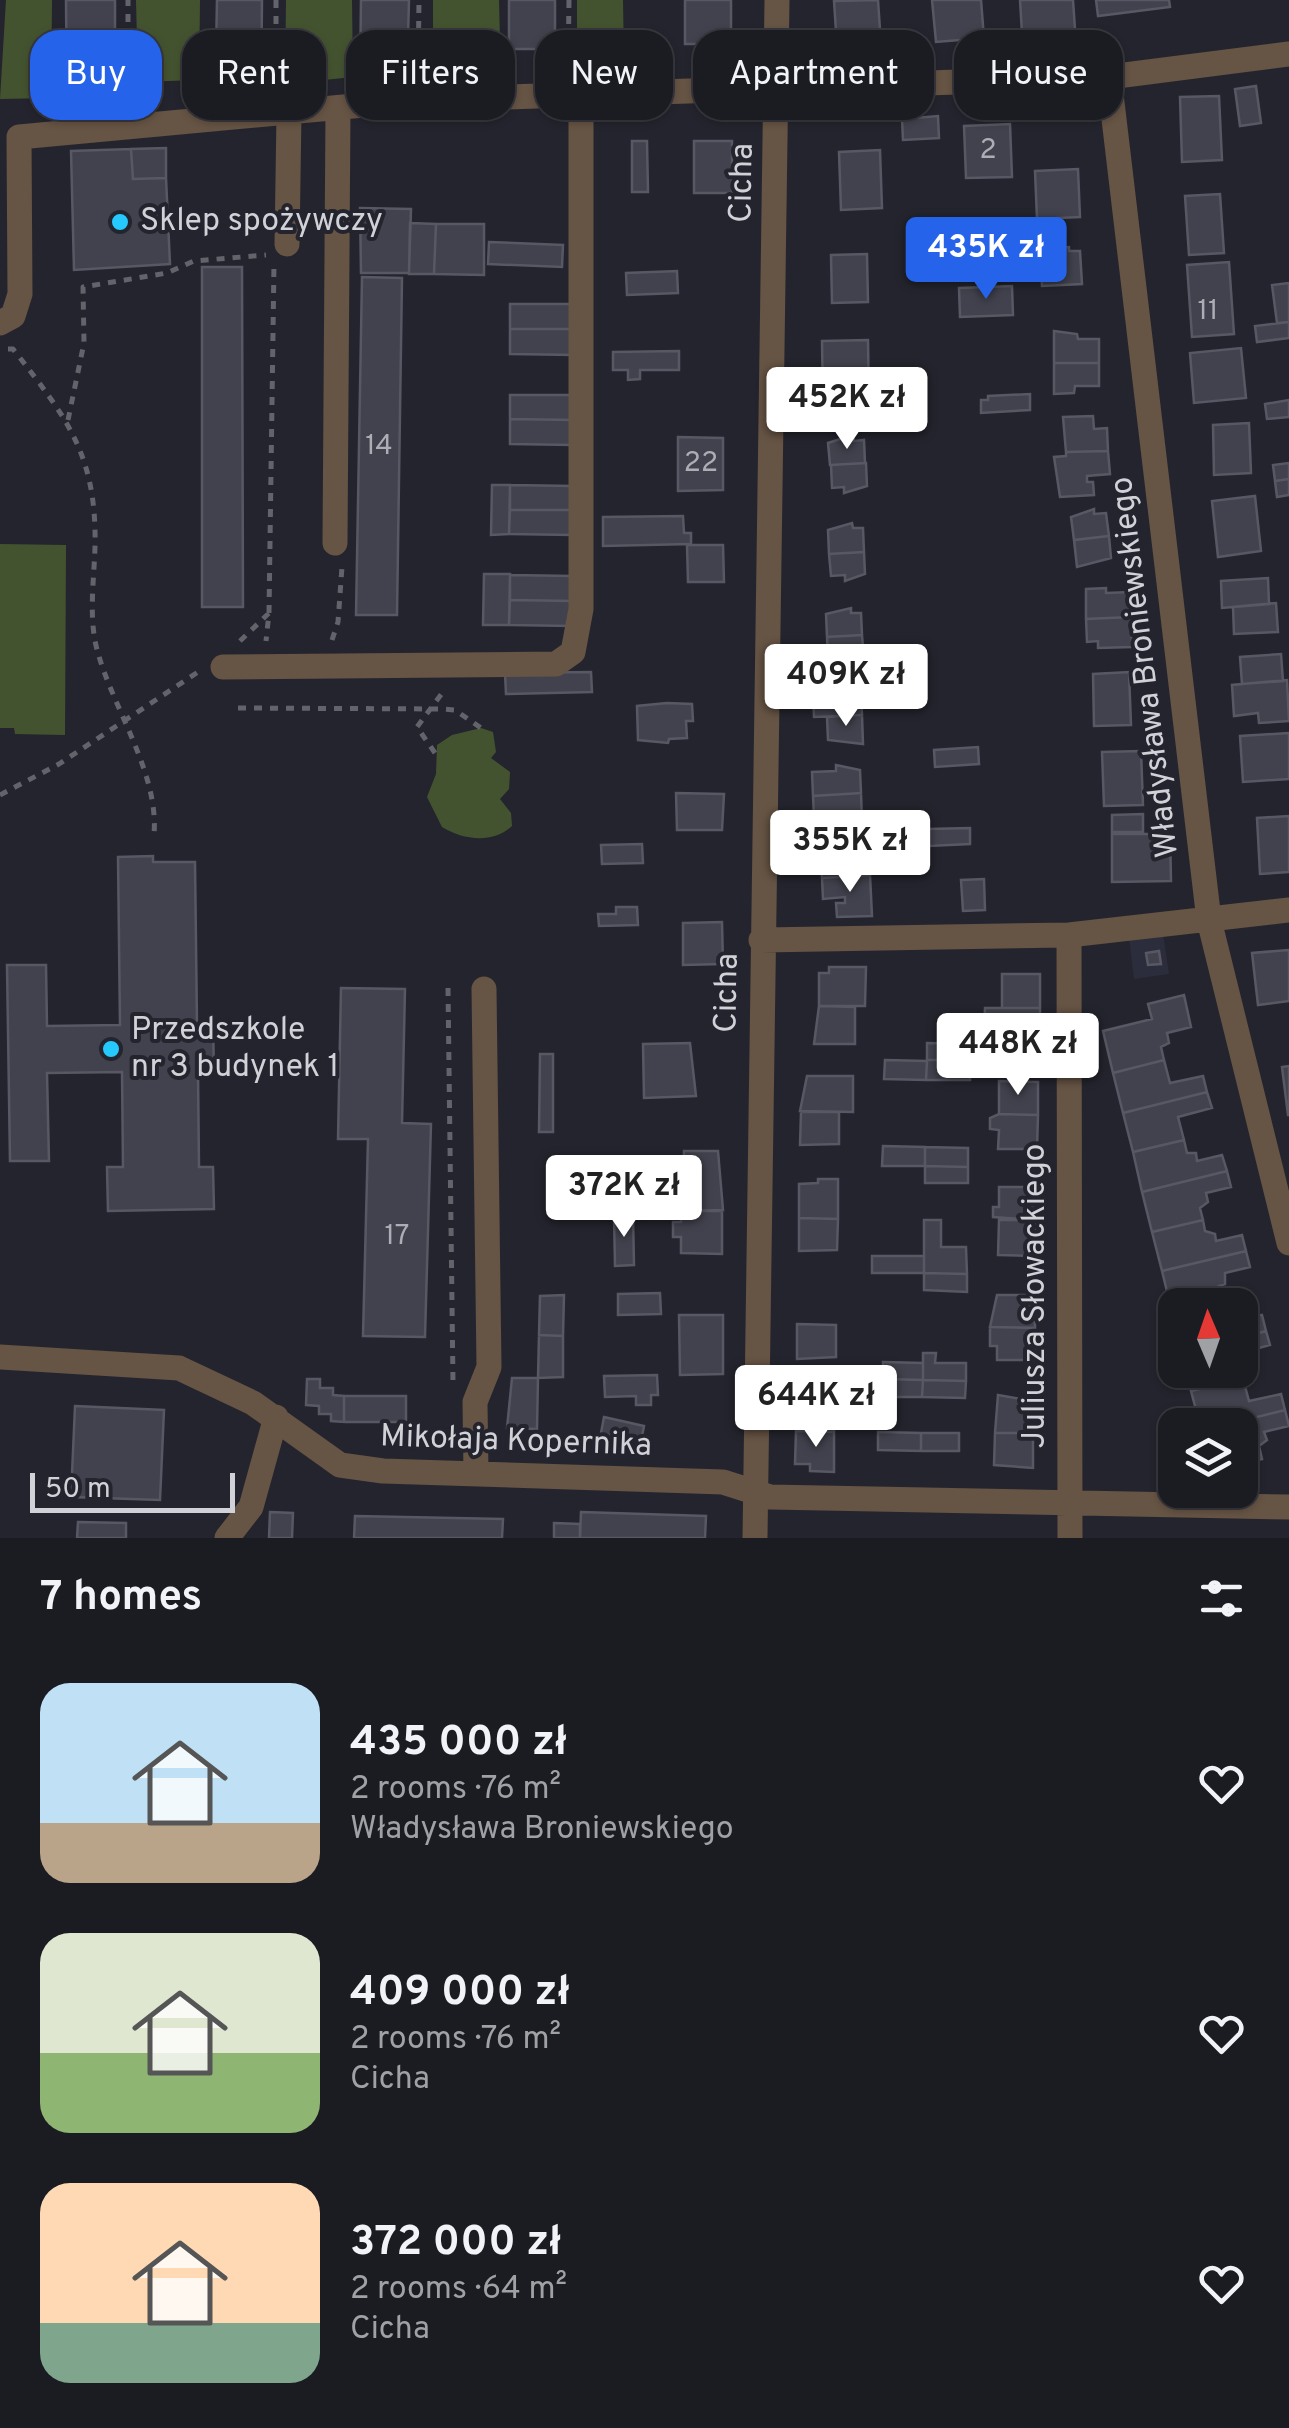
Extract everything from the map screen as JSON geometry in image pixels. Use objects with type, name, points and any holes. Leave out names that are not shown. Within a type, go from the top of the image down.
[{"type":"street","name":"Cicha","points":[[777,0],[777,30]]},
{"type":"street","points":[[1123,74],[1289,54]]},
{"type":"street","points":[[326,109],[535,95]]},
{"type":"street","points":[[335,543],[338,108]]},
{"type":"street","points":[[0,323],[12,316],[20,294],[19,138],[217,120]]},
{"type":"street","points":[[283,120],[287,244]]},
{"type":"street","points":[[217,665],[556,664],[573,652],[581,610],[581,120]]},
{"type":"street","name":"Cicha","points":[[755,1538],[761,940],[777,120]]},
{"type":"street","name":"Władysława Broniewskiego","points":[[1114,120],[1209,920],[1276,1137],[1289,1243]]},
{"type":"street","points":[[761,940],[1069,935],[1289,910]]},
{"type":"street","name":"Juliusza Słowackiego","points":[[1069,935],[1070,1538]]},
{"type":"street","points":[[476,1474],[474,1402],[488,1367],[484,989]]},
{"type":"street","name":"Mikołaja Kopernika","points":[[0,1357],[180,1368],[276,1416],[340,1465],[382,1471],[723,1482],[770,1497],[1289,1507]]},
{"type":"street","points":[[227,1538],[250,1507],[276,1416]]},
{"type":"path","points":[[128,0],[128,30]]},
{"type":"path","points":[[276,0],[278,30]]},
{"type":"path","points":[[419,0],[419,30]]},
{"type":"path","points":[[68,420],[84,343],[84,286],[168,273],[194,261],[274,254],[269,612]]},
{"type":"path","points":[[0,350],[13,349],[68,420],[88,470],[96,514],[96,648],[149,795],[154,834]]},
{"type":"path","points":[[0,795],[217,665]]},
{"type":"path","points":[[435,753],[417,727],[462,665]]},
{"type":"path","points":[[238,708],[455,710],[480,728]]},
{"type":"path","points":[[448,988],[453,1398]]},
{"type":"shaded area","points":[[1163,933],[1169,974],[1134,979],[1129,938]]},
{"type":"green space","points":[[6,0],[52,0],[52,30],[30,30],[30,98],[0,99]]},
{"type":"green space","points":[[136,0],[200,0],[200,30],[182,30],[182,81],[162,81],[162,30],[137,30]]},
{"type":"green space","points":[[286,0],[352,0],[352,30],[346,30],[346,78],[326,80],[326,30],[286,30]]},
{"type":"green space","points":[[433,0],[499,0],[500,30],[433,30]]},
{"type":"green space","points":[[577,0],[623,0],[624,30],[577,30]]},
{"type":"green space","points":[[0,544],[66,545],[65,735],[15,734],[14,728],[0,728]]},
{"type":"green space","points":[[481,728],[493,732],[496,752],[491,758],[510,772],[509,789],[500,799],[511,813],[512,826],[487,838],[459,835],[442,827],[427,797],[436,774],[437,745],[452,735]]},
{"type":"building","points":[[66,0],[115,0],[115,30],[66,30]]},
{"type":"building","points":[[217,0],[262,0],[262,30],[216,30]]},
{"type":"building","points":[[361,0],[409,0],[408,30],[361,30]]},
{"type":"building","points":[[509,0],[555,0],[555,30],[535,30],[535,49],[515,49],[515,30],[509,30]]},
{"type":"building","points":[[685,0],[731,0],[731,30],[693,30],[693,44],[685,44]]},
{"type":"building","points":[[878,0],[880,30],[836,30],[834,1]]},
{"type":"building","points":[[932,0],[981,0],[983,30],[954,30],[954,40],[936,42]]},
{"type":"building","points":[[1020,0],[1073,0],[1075,29],[1022,30]]},
{"type":"building","points":[[1096,0],[1169,0],[1170,7],[1098,16]]},
{"type":"building","points":[[1256,86],[1261,123],[1240,126],[1235,89]]},
{"type":"building","points":[[1219,96],[1222,160],[1182,162],[1180,97]]},
{"type":"building","points":[[938,116],[939,138],[903,140],[902,120],[934,120]]},
{"type":"building","points":[[1010,124],[1012,177],[966,178],[964,126]]},
{"type":"building","points":[[632,141],[647,141],[648,192],[632,192]]},
{"type":"building","points":[[694,141],[732,141],[732,193],[694,193]]},
{"type":"building","points":[[166,148],[166,178],[133,179],[131,149]]},
{"type":"building","name":"Sklep spożywczy","points":[[131,149],[133,179],[166,178],[170,264],[74,270],[71,151]]},
{"type":"building","points":[[880,150],[882,208],[841,210],[839,152]]},
{"type":"building","points":[[1078,169],[1080,217],[1037,219],[1035,171]]},
{"type":"building","points":[[1220,194],[1224,253],[1189,255],[1185,196]]},
{"type":"building","points":[[360,208],[411,209],[409,273],[361,273]]},
{"type":"building","points":[[410,223],[436,224],[434,274],[409,274]]},
{"type":"building","points":[[436,224],[484,224],[484,275],[434,274]]},
{"type":"building","points":[[489,242],[563,245],[562,267],[488,264]]},
{"type":"building","points":[[1069,247],[1069,251],[1080,251],[1082,284],[1042,286],[1040,249]]},
{"type":"building","points":[[867,254],[868,302],[832,303],[831,255]]},
{"type":"building","points":[[1229,262],[1234,334],[1192,337],[1187,265]]},
{"type":"building","points":[[202,267],[242,267],[243,607],[202,607]]},
{"type":"building","points":[[677,271],[678,293],[627,295],[626,273]]},
{"type":"building","points":[[362,277],[402,278],[397,615],[356,615]]},
{"type":"building","points":[[1289,283],[1289,322],[1277,323],[1272,285]]},
{"type":"building","points":[[1012,286],[1013,315],[960,317],[959,288]]},
{"type":"building","points":[[510,304],[574,304],[574,329],[510,329]]},
{"type":"building","points":[[1289,322],[1289,338],[1257,342],[1255,326]]},
{"type":"building","points":[[510,329],[574,329],[574,355],[510,354]]},
{"type":"building","points":[[1054,331],[1077,334],[1078,339],[1099,339],[1099,363],[1054,363]]},
{"type":"building","points":[[868,340],[869,405],[823,405],[822,341]]},
{"type":"building","points":[[1241,348],[1246,398],[1194,403],[1190,353]]},
{"type":"building","points":[[679,351],[679,370],[640,370],[640,379],[628,380],[628,370],[613,370],[613,352]]},
{"type":"building","points":[[1054,363],[1099,363],[1099,386],[1075,386],[1074,393],[1054,394]]},
{"type":"building","points":[[1030,394],[1030,410],[981,413],[981,400],[988,400],[988,396]]},
{"type":"building","points":[[510,395],[573,395],[573,420],[510,419]]},
{"type":"building","points":[[1289,400],[1289,417],[1267,419],[1265,404]]},
{"type":"building","points":[[1093,416],[1094,429],[1107,428],[1108,451],[1066,452],[1063,417]]},
{"type":"building","points":[[510,419],[573,420],[573,445],[510,444]]},
{"type":"building","points":[[1249,423],[1251,473],[1214,475],[1213,425]]},
{"type":"building","points":[[853,435],[854,441],[864,440],[865,463],[830,465],[828,443]]},
{"type":"building","points":[[678,437],[723,438],[723,490],[678,491]]},
{"type":"building","points":[[1108,451],[1110,474],[1087,476],[1087,482],[1093,482],[1094,495],[1060,497],[1054,457],[1066,456],[1066,452]]},
{"type":"building","points":[[866,463],[867,486],[844,493],[844,487],[832,488],[831,465]]},
{"type":"building","points":[[1289,463],[1289,479],[1275,481],[1273,465]]},
{"type":"building","points":[[1289,479],[1289,495],[1277,497],[1275,481]]},
{"type":"building","points":[[492,485],[510,485],[509,534],[491,535]]},
{"type":"building","points":[[510,485],[573,486],[573,510],[510,510]]},
{"type":"building","points":[[1255,496],[1261,551],[1218,557],[1212,501]]},
{"type":"building","points":[[1094,509],[1094,514],[1106,513],[1109,536],[1074,540],[1071,517]]},
{"type":"building","points":[[510,510],[573,510],[572,535],[509,534]]},
{"type":"building","points":[[683,516],[684,533],[691,533],[691,544],[603,546],[603,517]]},
{"type":"building","points":[[852,523],[853,528],[863,528],[864,552],[829,554],[828,530]]},
{"type":"building","points":[[1109,536],[1111,558],[1077,567],[1074,540]]},
{"type":"building","points":[[687,545],[723,545],[724,582],[688,582]]},
{"type":"building","points":[[864,552],[865,574],[845,581],[845,575],[831,576],[829,554]]},
{"type":"building","points":[[484,574],[510,574],[509,625],[483,625]]},
{"type":"building","points":[[510,575],[572,576],[572,601],[510,600]]},
{"type":"building","points":[[1268,578],[1269,604],[1222,608],[1221,581]]},
{"type":"building","points":[[1106,588],[1106,593],[1130,592],[1131,617],[1086,619],[1086,589]]},
{"type":"building","points":[[510,600],[572,601],[572,626],[509,625]]},
{"type":"building","points":[[1276,603],[1278,632],[1234,634],[1233,607]]},
{"type":"building","points":[[851,608],[851,613],[861,613],[862,635],[827,637],[826,614]]},
{"type":"building","points":[[1131,617],[1132,647],[1098,648],[1098,641],[1087,642],[1086,619]]},
{"type":"building","points":[[862,635],[864,659],[841,665],[841,660],[828,660],[827,637]]},
{"type":"building","points":[[1281,654],[1283,681],[1242,684],[1240,657]]},
{"type":"building","points":[[591,672],[592,692],[506,694],[505,673]]},
{"type":"building","points":[[1129,672],[1131,725],[1094,726],[1093,674]]},
{"type":"building","points":[[1287,680],[1289,721],[1259,723],[1258,713],[1234,716],[1232,685]]},
{"type":"building","points":[[837,688],[861,692],[862,715],[814,717],[813,694],[837,693]]},
{"type":"building","points":[[692,704],[693,721],[686,721],[687,738],[669,739],[668,743],[638,740],[637,706]]},
{"type":"building","points":[[862,715],[863,744],[828,740],[827,717]]},
{"type":"building","points":[[1289,733],[1289,779],[1243,782],[1240,736]]},
{"type":"building","points":[[978,747],[979,764],[935,767],[934,750]]},
{"type":"building","points":[[1141,751],[1143,805],[1104,806],[1102,752]]},
{"type":"building","points":[[836,765],[860,770],[861,793],[813,796],[812,772],[836,771]]},
{"type":"building","points":[[676,793],[724,794],[722,830],[677,830]]},
{"type":"building","points":[[861,793],[862,822],[814,818],[813,796]]},
{"type":"building","points":[[1143,814],[1143,832],[1112,832],[1112,815]]},
{"type":"building","points":[[1289,816],[1289,872],[1260,874],[1257,818]]},
{"type":"building","points":[[970,828],[970,844],[929,846],[928,829]]},
{"type":"building","points":[[1112,834],[1170,834],[1171,881],[1112,882]]},
{"type":"building","points":[[642,844],[643,863],[602,864],[601,845]]},
{"type":"building","points":[[868,846],[870,875],[822,878],[820,853]]},
{"type":"building","name":"Przedszkole nr 3 budynek 1","points":[[153,856],[153,862],[195,862],[197,1025],[213,1025],[214,1071],[198,1071],[199,1167],[213,1167],[214,1209],[108,1211],[107,1167],[123,1167],[122,1072],[47,1073],[49,1161],[10,1161],[7,965],[46,965],[47,1026],[120,1025],[118,857]]},
{"type":"building","points":[[870,875],[872,916],[837,917],[836,903],[845,903],[845,897],[823,899],[822,878]]},
{"type":"building","points":[[984,879],[985,910],[963,911],[961,880]]},
{"type":"building","points":[[616,907],[637,907],[638,925],[599,926],[598,914],[616,914]]},
{"type":"building","points":[[722,922],[723,964],[683,965],[683,923]]},
{"type":"building","points":[[1289,950],[1289,1001],[1258,1005],[1252,953]]},
{"type":"building","points":[[1159,951],[1161,964],[1148,965],[1146,953]]},
{"type":"building","points":[[829,967],[866,967],[865,1006],[819,1006],[819,973],[829,973]]},
{"type":"building","points":[[1002,974],[1040,974],[1040,1008],[1002,1008]]},
{"type":"building","points":[[341,988],[405,989],[402,1123],[431,1124],[425,1337],[363,1336],[368,1139],[338,1139]]},
{"type":"building","points":[[1184,995],[1191,1027],[1167,1033],[1169,1043],[1161,1047],[1164,1060],[1113,1073],[1103,1031],[1152,1019],[1148,1004]]},
{"type":"building","points":[[819,1006],[855,1007],[855,1044],[814,1044]]},
{"type":"building","points":[[985,1008],[1040,1008],[1040,1042],[1001,1042],[1002,1030],[984,1029]]},
{"type":"building","points":[[690,1043],[696,1096],[644,1098],[643,1044]]},
{"type":"building","points":[[927,1043],[970,1044],[970,1060],[927,1060]]},
{"type":"building","points":[[540,1054],[553,1054],[553,1132],[539,1132]]},
{"type":"building","points":[[885,1060],[927,1061],[926,1080],[884,1079]]},
{"type":"building","points":[[927,1060],[970,1060],[970,1080],[926,1080]]},
{"type":"building","points":[[1164,1060],[1170,1083],[1203,1076],[1207,1092],[1123,1113],[1113,1073]]},
{"type":"building","points":[[1289,1066],[1289,1115],[1288,1115],[1282,1067]]},
{"type":"building","points":[[807,1076],[853,1076],[853,1112],[800,1111]]},
{"type":"building","points":[[999,1081],[1038,1082],[1038,1115],[999,1114]]},
{"type":"building","points":[[1207,1092],[1212,1108],[1178,1117],[1184,1140],[1133,1152],[1123,1113]]},
{"type":"building","points":[[801,1112],[839,1112],[839,1144],[800,1145]]},
{"type":"building","points":[[999,1114],[1038,1115],[1037,1149],[998,1149],[999,1130],[990,1129],[990,1118]]},
{"type":"building","points":[[1184,1140],[1187,1153],[1196,1153],[1197,1161],[1222,1155],[1227,1171],[1142,1192],[1133,1152]]},
{"type":"building","points":[[883,1146],[925,1147],[925,1166],[882,1166]]},
{"type":"building","points":[[925,1147],[968,1148],[968,1167],[925,1166]]},
{"type":"building","points":[[684,1151],[718,1151],[723,1210],[680,1211],[680,1195],[674,1195],[674,1166],[684,1166]]},
{"type":"building","points":[[925,1166],[968,1167],[968,1183],[925,1183]]},
{"type":"building","points":[[1227,1171],[1231,1187],[1206,1193],[1208,1202],[1200,1208],[1203,1220],[1152,1232],[1142,1192]]},
{"type":"building","points":[[818,1179],[838,1179],[838,1219],[799,1218],[799,1184],[818,1183]]},
{"type":"building","points":[[999,1187],[1037,1187],[1036,1220],[993,1217],[993,1207],[999,1207]]},
{"type":"building","points":[[681,1211],[722,1211],[722,1254],[681,1253],[681,1237],[673,1237],[673,1222],[681,1222]]},
{"type":"building","points":[[633,1215],[634,1265],[615,1266],[614,1216]]},
{"type":"building","points":[[799,1218],[838,1219],[837,1250],[799,1251]]},
{"type":"building","points":[[924,1220],[941,1220],[941,1247],[966,1247],[967,1274],[924,1273]]},
{"type":"building","points":[[999,1220],[1036,1220],[1036,1256],[998,1255]]},
{"type":"building","points":[[1203,1220],[1205,1231],[1215,1234],[1216,1241],[1242,1235],[1246,1251],[1162,1271],[1152,1232]]},
{"type":"building","points":[[1246,1251],[1250,1267],[1225,1273],[1225,1284],[1220,1288],[1166,1288],[1162,1271]]},
{"type":"building","points":[[872,1256],[924,1256],[924,1273],[872,1273]]},
{"type":"building","points":[[924,1273],[967,1274],[967,1292],[924,1290]]},
{"type":"building","points":[[660,1293],[661,1314],[618,1315],[618,1294]]},
{"type":"building","points":[[564,1295],[563,1336],[539,1335],[540,1296]]},
{"type":"building","points":[[997,1295],[1035,1295],[1035,1328],[990,1327]]},
{"type":"building","points":[[679,1315],[723,1315],[723,1374],[680,1375]]},
{"type":"building","points":[[1262,1315],[1266,1331],[1258,1333],[1258,1316]]},
{"type":"building","points":[[797,1324],[836,1325],[836,1357],[797,1359]]},
{"type":"building","points":[[990,1327],[1035,1328],[1035,1360],[997,1360],[997,1346],[990,1346]]},
{"type":"building","points":[[1266,1331],[1270,1345],[1258,1348],[1258,1333]]},
{"type":"building","points":[[539,1335],[563,1336],[563,1377],[538,1378]]},
{"type":"building","points":[[923,1353],[936,1353],[935,1363],[966,1363],[966,1381],[923,1380]]},
{"type":"building","points":[[883,1362],[923,1363],[923,1380],[883,1379]]},
{"type":"building","points":[[657,1375],[658,1395],[651,1395],[651,1405],[636,1405],[636,1396],[605,1397],[604,1376]]},
{"type":"building","points":[[512,1378],[538,1378],[537,1429],[507,1428]]},
{"type":"building","points":[[307,1379],[320,1379],[320,1388],[333,1388],[333,1395],[344,1396],[344,1422],[331,1421],[331,1414],[319,1414],[319,1406],[306,1405]]},
{"type":"building","points":[[883,1379],[923,1380],[922,1397],[882,1397]]},
{"type":"building","points":[[923,1380],[966,1381],[965,1398],[922,1397]]},
{"type":"building","points":[[1245,1388],[1249,1401],[1281,1394],[1285,1410],[1258,1417],[1258,1408],[1196,1408],[1191,1391]]},
{"type":"building","points":[[816,1392],[835,1392],[834,1432],[796,1431],[796,1397],[816,1397]]},
{"type":"building","points":[[998,1395],[1033,1401],[1033,1433],[995,1433]]},
{"type":"building","points":[[344,1396],[406,1396],[406,1422],[344,1422]]},
{"type":"building","points":[[75,1406],[164,1410],[160,1500],[71,1497]]},
{"type":"building","points":[[1285,1410],[1289,1426],[1264,1432],[1267,1440],[1259,1446],[1262,1459],[1258,1460],[1258,1417]]},
{"type":"building","points":[[604,1417],[644,1426],[641,1442],[601,1433]]},
{"type":"building","points":[[796,1431],[834,1432],[834,1472],[810,1471],[810,1464],[795,1464]]},
{"type":"building","points":[[878,1432],[921,1433],[921,1451],[878,1450]]},
{"type":"building","points":[[921,1433],[959,1433],[959,1451],[921,1451]]},
{"type":"building","points":[[995,1433],[1033,1433],[1033,1468],[994,1465]]},
{"type":"building","points":[[270,1512],[293,1513],[292,1538],[269,1538]]},
{"type":"building","points":[[581,1512],[706,1516],[705,1538],[580,1538]]},
{"type":"building","points":[[355,1516],[503,1519],[502,1538],[354,1538]]},
{"type":"building","points":[[78,1522],[126,1523],[126,1538],[77,1538]]},
{"type":"building","points":[[554,1523],[580,1524],[580,1538],[554,1538]]},
{"type":"place","name":"Sklep spożywczy","points":[[120,222]]},
{"type":"place","name":"Przedszkole nr 3 budynek 1","points":[[111,1049]]}]
